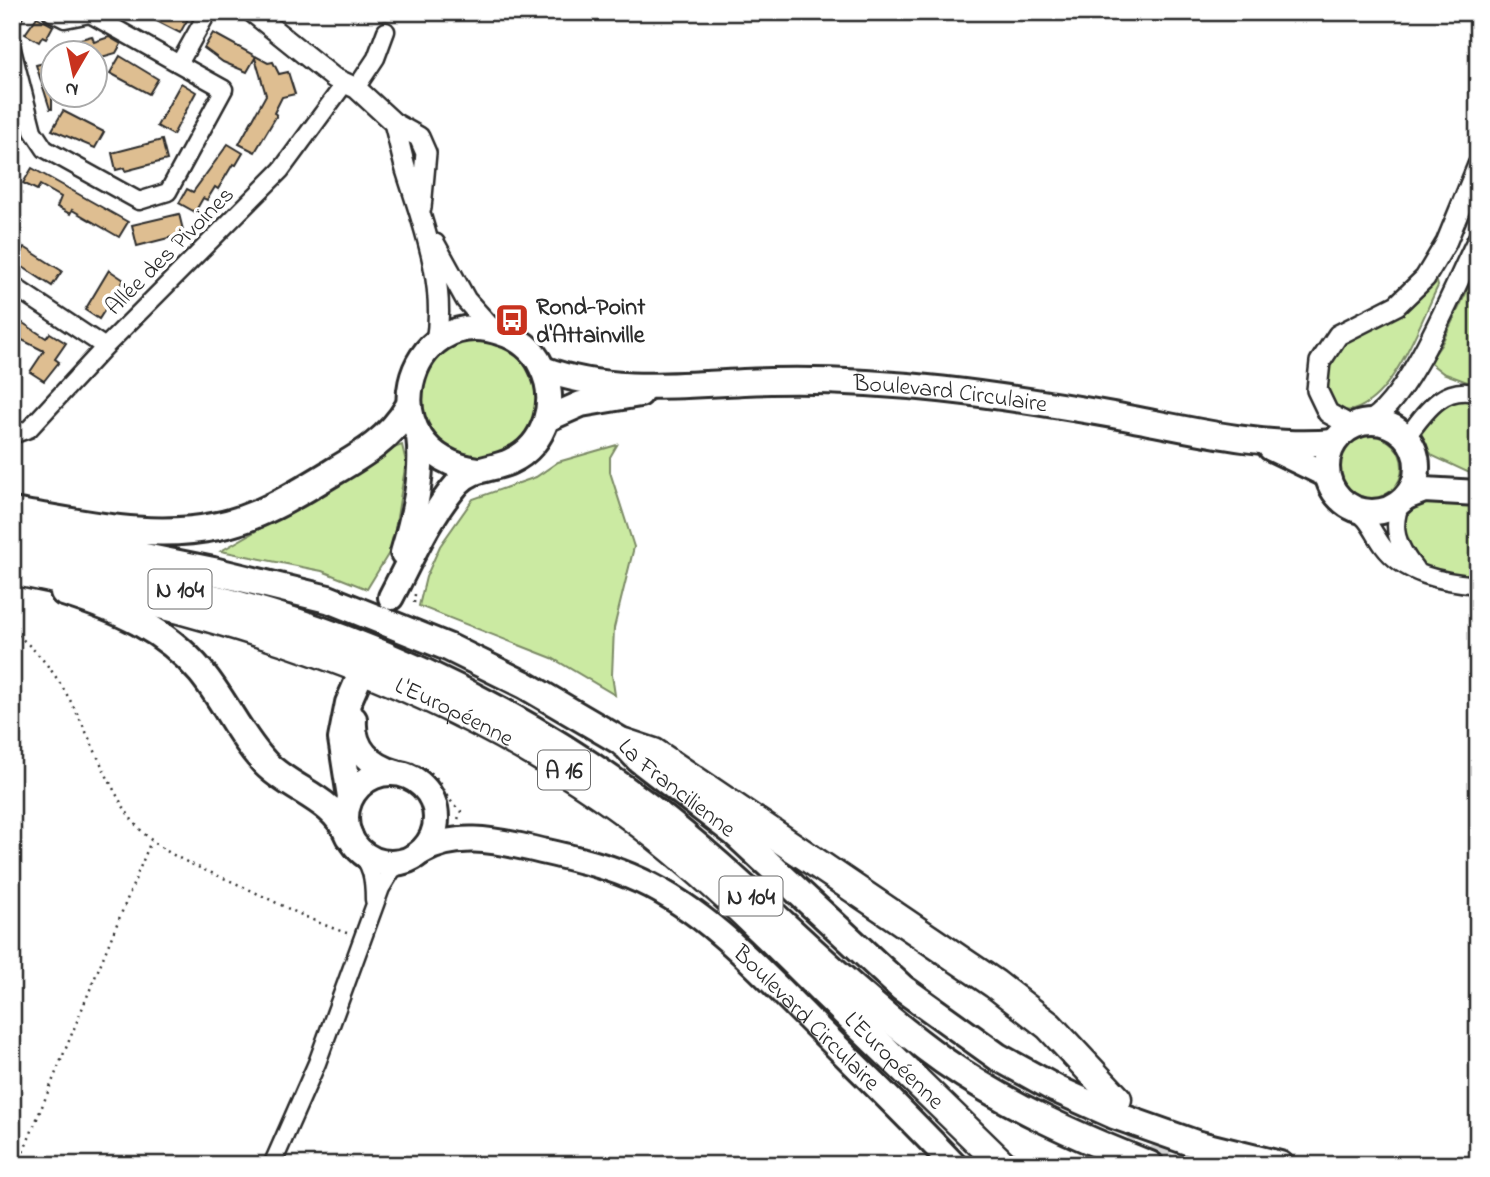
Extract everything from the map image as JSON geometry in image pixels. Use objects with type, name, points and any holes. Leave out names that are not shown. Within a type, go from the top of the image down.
[{"type":"highway","points":[[12,512],[137,532],[174,532],[219,526],[288,499],[359,456],[385,437],[408,408]]},
{"type":"highway","name":"La Francilienne","points":[[12,530],[213,571],[328,599],[450,648],[525,684],[624,743],[639,759],[735,833],[902,988],[998,1057],[1114,1115],[1196,1144],[1280,1165]]},
{"type":"highway","name":"La Francilienne","points":[[12,552],[172,587],[262,613],[344,639],[444,683],[579,759],[648,807],[831,968],[944,1060],[1023,1109],[1098,1145],[1150,1165]]},
{"type":"highway","name":"L'Européenne","points":[[12,570],[171,606],[320,651],[437,699],[546,758],[629,815],[695,868],[1003,1165]]},
{"type":"highway","points":[[12,578],[108,606],[141,621],[171,641],[201,672],[265,763],[299,790],[330,808],[342,821],[353,843]]},
{"type":"highway","name":"A 16","points":[[624,743],[654,753],[995,984],[1049,1026],[1117,1099]]},
{"type":"main road","points":[[474,328],[492,329],[511,336],[527,347],[543,369],[548,385],[547,419],[529,449],[514,460],[497,467],[478,470],[461,480],[431,522],[391,597],[412,523],[420,462],[419,436],[408,408],[411,378],[417,364],[436,342],[474,328]]},
{"type":"main road","name":"Boulevard Circulaire","points":[[543,369],[590,380],[682,386],[832,380],[968,391],[1217,433],[1306,444],[1334,442]]},
{"type":"main road","name":"Boulevard Circulaire","points":[[547,419],[581,404],[682,386]]},
{"type":"main road","points":[[1478,486],[1432,468],[1395,429],[1381,423],[1362,424],[1334,442],[1327,463],[1327,475],[1336,494],[1352,508],[1376,512],[1424,490],[1478,494]]},
{"type":"main road","name":"Boulevard Circulaire","points":[[1217,433],[1271,448],[1327,475]]},
{"type":"main road","points":[[419,436],[443,460],[478,470]]},
{"type":"main road","points":[[1404,499],[1415,479],[1411,448]]},
{"type":"main road","points":[[431,796],[436,821],[430,841],[415,855],[382,863],[353,843],[345,822],[350,797],[341,739],[348,703],[358,680],[353,726],[356,742],[369,760],[410,777],[431,796],[455,832]]},
{"type":"main road","points":[[350,797],[369,778],[396,773]]},
{"type":"main road","name":"Boulevard Circulaire","points":[[415,855],[455,832],[588,862],[642,881],[674,899],[722,936],[779,989],[954,1165]]},
{"type":"street","points":[[12,18],[15,12]]},
{"type":"street","points":[[12,49],[33,131],[45,149],[139,201],[168,192],[224,89],[90,14],[65,19],[51,12]]},
{"type":"street","points":[[180,64],[208,12]]},
{"type":"street","points":[[252,12],[351,85],[394,123],[419,137],[424,144],[421,208],[428,231],[440,305],[436,342]]},
{"type":"street","name":"Allée des Pivoines","points":[[12,435],[29,429],[105,347],[281,170],[376,58],[386,31]]},
{"type":"street","points":[[1478,165],[1446,243],[1424,278],[1397,305],[1338,335],[1320,362],[1317,390],[1321,401],[1336,418],[1362,424],[1380,415],[1413,371],[1478,239]]},
{"type":"street","points":[[428,231],[466,300],[492,329]]},
{"type":"street","points":[[12,285],[105,347]]},
{"type":"street","points":[[1411,448],[1427,410],[1446,395],[1457,391],[1478,394]]},
{"type":"street","points":[[1404,499],[1395,519],[1395,536],[1419,572]]},
{"type":"street","points":[[1352,508],[1365,517],[1389,554],[1419,572],[1450,582],[1478,585]]},
{"type":"street","points":[[353,843],[367,860],[374,880],[373,906]]},
{"type":"street","points":[[272,1165],[317,1063],[364,938],[373,906],[392,870],[415,855]]},
{"type":"path","points":[[414,603],[415,590]]},
{"type":"path","points":[[12,631],[31,646],[63,684],[129,816],[152,840],[178,859],[246,887],[321,926],[364,938]]},
{"type":"path","points":[[18,1165],[152,840]]},
{"type":"green space","points":[[1478,268],[1478,386],[1443,373],[1429,362],[1441,345]]},
{"type":"green space","points":[[1437,282],[1438,286],[1409,348],[1381,391],[1355,409],[1344,410],[1335,405],[1328,383],[1329,369],[1334,355],[1343,343],[1397,316]]},
{"type":"green space","points":[[479,339],[502,343],[521,356],[534,375],[538,398],[534,421],[521,440],[502,453],[479,457],[456,453],[437,440],[424,421],[420,398],[424,375],[437,356],[456,343]]},
{"type":"green space","points":[[1464,399],[1478,402],[1478,477],[1433,456],[1418,437],[1435,410]]},
{"type":"green space","points":[[1365,436],[1377,436],[1393,445],[1400,455],[1400,479],[1393,489],[1377,498],[1365,498],[1354,493],[1345,484],[1340,473],[1340,461],[1345,450],[1354,441]]},
{"type":"green space","points":[[402,445],[406,462],[392,548],[367,589],[322,571],[221,551],[296,508],[383,452]]},
{"type":"green space","points":[[617,445],[610,457],[610,472],[634,547],[614,628],[612,675],[615,695],[552,658],[419,606],[426,577],[440,546],[473,499],[536,477],[558,462]]},
{"type":"green space","points":[[1426,498],[1478,506],[1478,576],[1430,568],[1414,558],[1408,549],[1403,540],[1404,520],[1416,504]]},
{"type":"building","points":[[139,12],[180,12],[189,17],[180,33]]},
{"type":"building","points":[[37,17],[53,26],[47,38],[38,38],[38,41],[25,34]]},
{"type":"building","points":[[213,33],[268,63],[273,62],[279,74],[288,72],[295,94],[282,97],[274,113],[277,115],[255,152],[239,144],[266,95],[255,58],[247,72],[223,62],[204,48]]},
{"type":"building","points":[[109,37],[121,44],[116,53],[108,55],[106,38]]},
{"type":"building","points":[[120,56],[158,79],[149,94],[110,73]]},
{"type":"building","points":[[181,83],[196,92],[173,135],[157,126]]},
{"type":"building","points":[[63,111],[104,132],[95,148],[52,130]]},
{"type":"building","points":[[162,140],[167,160],[125,171],[124,168],[116,170],[112,153]]},
{"type":"building","points":[[228,144],[243,153],[218,189],[215,187],[207,200],[203,198],[195,212],[179,203],[187,189],[193,192]]},
{"type":"building","points":[[32,168],[128,222],[119,237],[72,210],[70,214],[57,207],[61,197],[40,185],[37,190],[23,183]]},
{"type":"building","points":[[179,214],[184,234],[137,246],[132,225]]},
{"type":"building","points":[[24,247],[62,271],[52,286],[15,262]]},
{"type":"building","points":[[109,270],[124,280],[99,319],[85,310]]},
{"type":"building","points":[[12,316],[46,338],[50,333],[66,343],[55,359],[59,362],[44,381],[30,372],[44,351],[12,335]]},
{"type":"tunnel","points":[[1127,1112],[1162,1165]]},
{"type":"place","name":"Rond-Point d'Attainville","points":[[512,320]]}]
